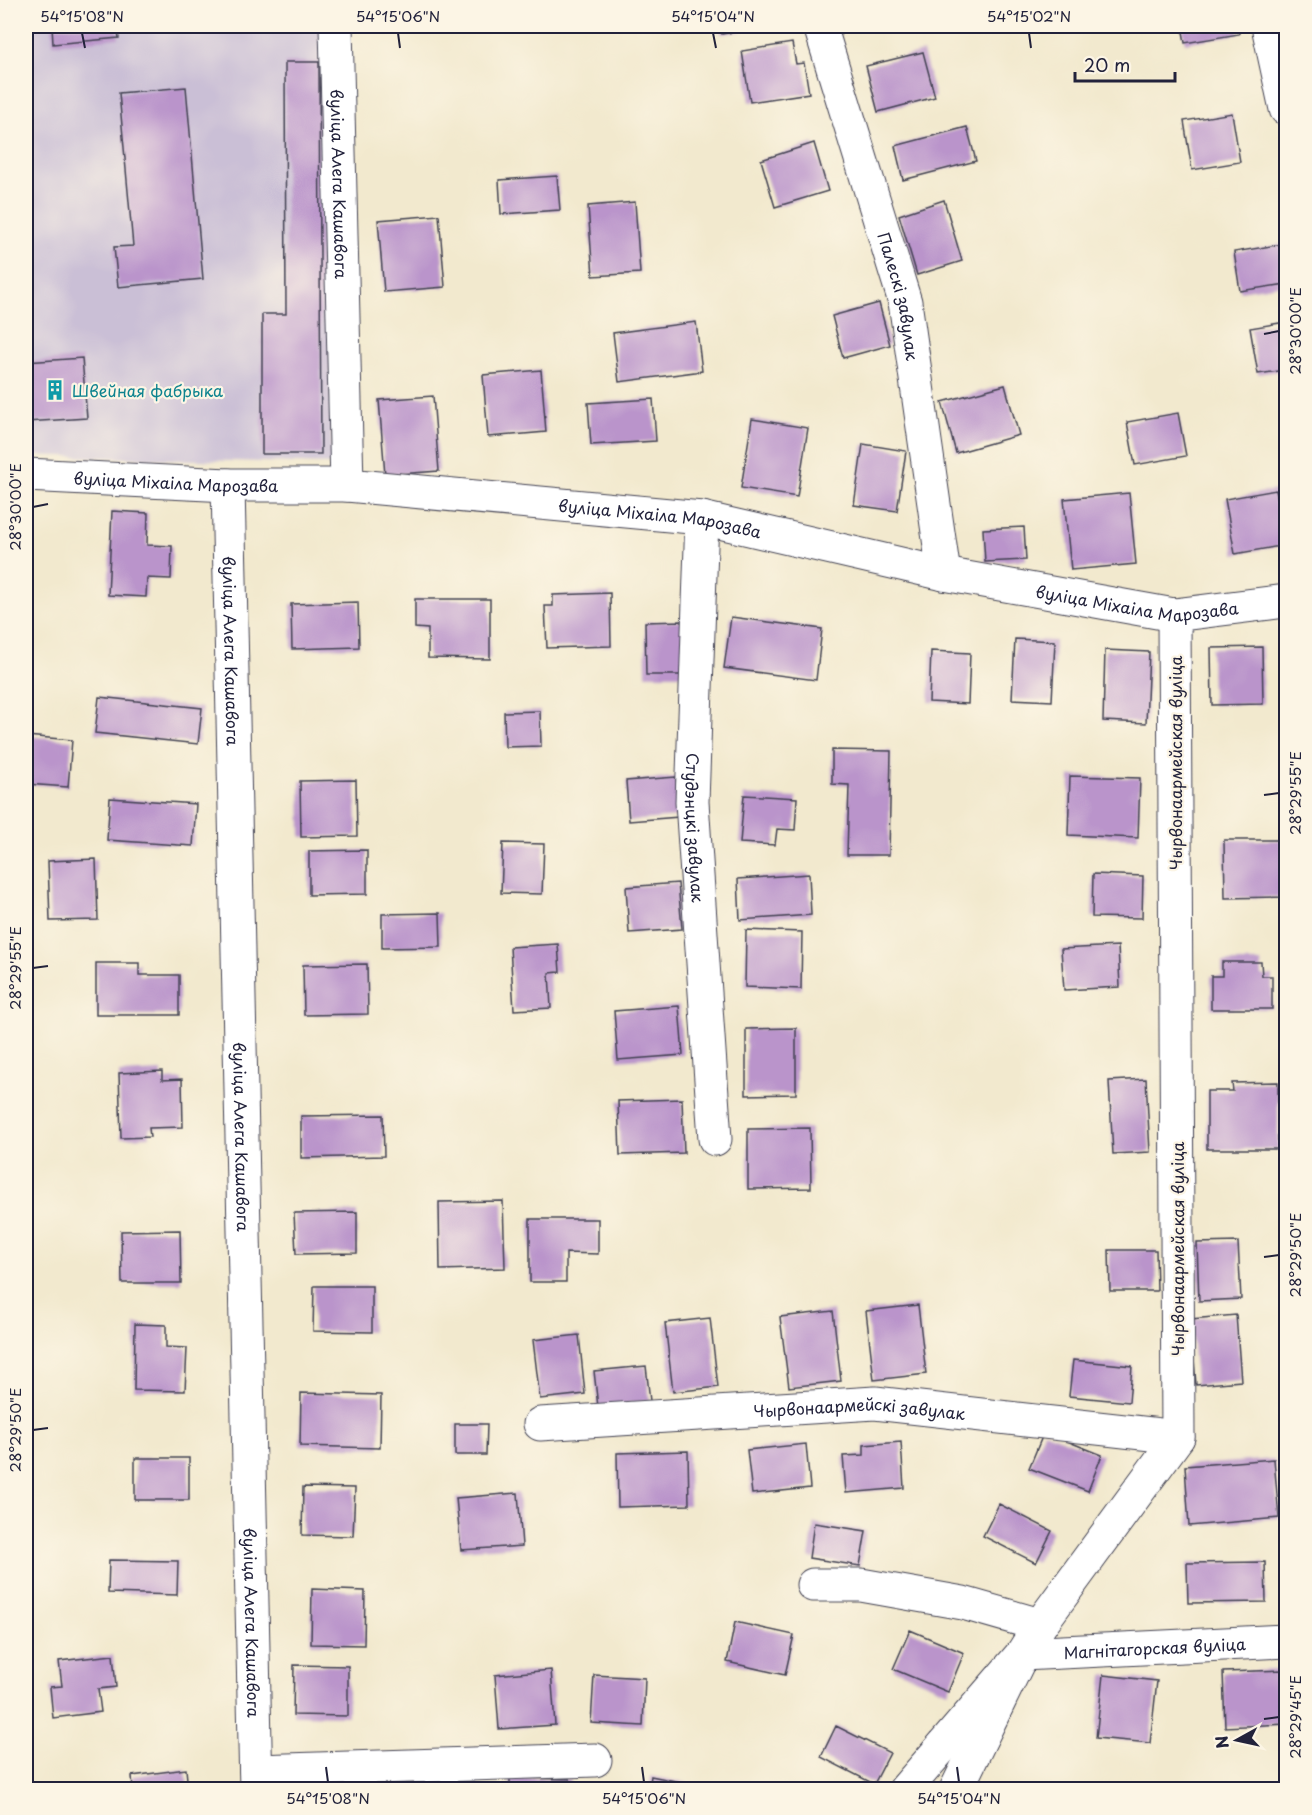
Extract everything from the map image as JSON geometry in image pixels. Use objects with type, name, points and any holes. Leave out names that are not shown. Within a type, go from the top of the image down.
[{"type":"street","name":"вуліца Алега Кашавога","points":[[336,26],[347,485]]},
{"type":"street","name":"Палескі завулак","points":[[820,26],[905,302],[944,574]]},
{"type":"street","points":[[1268,26],[1287,109]]},
{"type":"street","name":"вуліца Міхаіла Марозава","points":[[26,476],[228,485],[347,485],[702,518],[944,574],[1174,615],[1287,601]]},
{"type":"street","name":"вуліца Алега Кашавога","points":[[228,485],[256,1780]]},
{"type":"street","name":"Студэнцкі завулак","points":[[702,518],[692,802],[715,1139]]},
{"type":"street","name":"Чырвонаармейская вуліца","points":[[1174,615],[1178,1437]]},
{"type":"street","name":"Чырвонаармейскі завулак","points":[[540,1424],[875,1403],[1178,1437]]},
{"type":"street","points":[[956,1790],[1022,1654],[1040,1625],[1178,1437]]},
{"type":"street","points":[[813,1585],[861,1585],[963,1603],[1040,1625]]},
{"type":"street","name":"Магнітагорская вуліца","points":[[1022,1654],[1287,1641]]},
{"type":"street","points":[[905,1790],[1022,1654]]},
{"type":"street","points":[[256,1780],[595,1760]]},
{"type":"shaded area","points":[[26,26],[326,26],[332,464],[26,455]]},
{"type":"building","points":[[52,26],[117,26],[119,38],[53,44]]},
{"type":"building","points":[[376,26],[422,26],[422,27],[377,31]]},
{"type":"building","points":[[721,26],[767,26],[767,27],[722,34]]},
{"type":"building","points":[[1182,26],[1238,26],[1239,34],[1185,43]]},
{"type":"building","points":[[792,43],[796,64],[804,63],[809,93],[750,102],[742,51]]},
{"type":"building","points":[[923,52],[935,97],[878,112],[866,66]]},
{"type":"building","points":[[285,62],[319,62],[321,454],[262,454],[262,314],[286,314]]},
{"type":"building","points":[[186,87],[203,279],[118,287],[114,247],[133,246],[119,93]]},
{"type":"building","points":[[1232,113],[1240,162],[1192,170],[1184,121]]},
{"type":"building","points":[[967,127],[976,161],[903,180],[895,146]]},
{"type":"building","points":[[814,143],[828,191],[775,207],[761,160]]},
{"type":"building","points":[[557,176],[560,210],[501,214],[499,180]]},
{"type":"building","points":[[944,200],[962,261],[917,275],[899,215]]},
{"type":"building","points":[[635,202],[640,273],[593,276],[588,206]]},
{"type":"building","points":[[439,215],[445,287],[384,292],[378,220]]},
{"type":"building","points":[[1283,244],[1286,284],[1240,291],[1234,252]]},
{"type":"building","points":[[879,303],[890,345],[843,358],[832,316]]},
{"type":"building","points":[[696,322],[702,371],[619,382],[613,333]]},
{"type":"building","points":[[1286,322],[1286,370],[1258,374],[1250,328]]},
{"type":"building","name":"Швейная фабрыка","points":[[82,358],[87,418],[26,422],[26,362]]},
{"type":"building","points":[[541,370],[546,432],[488,437],[483,375]]},
{"type":"building","points":[[1005,385],[1019,435],[956,453],[942,402]]},
{"type":"building","points":[[433,396],[439,471],[385,475],[379,400]]},
{"type":"building","points":[[653,399],[656,441],[591,445],[588,403]]},
{"type":"building","points":[[1178,413],[1186,456],[1135,465],[1127,422]]},
{"type":"building","points":[[752,419],[808,428],[797,497],[741,488]]},
{"type":"building","points":[[863,444],[906,451],[897,511],[854,505]]},
{"type":"building","points":[[1276,490],[1286,545],[1235,554],[1225,499]]},
{"type":"building","points":[[1129,493],[1136,564],[1071,570],[1064,499]]},
{"type":"building","points":[[112,511],[148,513],[147,545],[172,546],[171,579],[147,578],[146,597],[108,595]]},
{"type":"building","points":[[1024,527],[1026,560],[985,562],[983,529]]},
{"type":"building","points":[[610,593],[611,646],[547,648],[545,606],[553,606],[553,595]]},
{"type":"building","points":[[415,599],[490,599],[490,659],[428,658],[428,629],[415,628]]},
{"type":"building","points":[[358,602],[359,647],[292,649],[291,604]]},
{"type":"building","points":[[731,617],[822,629],[816,680],[724,668]]},
{"type":"building","points":[[684,621],[686,675],[646,675],[645,622]]},
{"type":"building","points":[[1015,639],[1055,641],[1052,701],[1012,699]]},
{"type":"building","points":[[1262,647],[1263,704],[1212,705],[1211,648]]},
{"type":"building","points":[[1105,650],[1149,652],[1146,723],[1103,721]]},
{"type":"building","points":[[931,651],[970,653],[968,704],[929,702]]},
{"type":"building","points":[[99,697],[202,708],[198,744],[95,733]]},
{"type":"building","points":[[540,711],[541,746],[505,747],[504,712]]},
{"type":"building","points":[[26,736],[72,740],[68,787],[26,784]]},
{"type":"building","points":[[832,750],[891,751],[889,855],[847,855],[849,785],[832,784]]},
{"type":"building","points":[[1070,776],[1140,778],[1138,838],[1068,835]]},
{"type":"building","points":[[676,777],[679,817],[629,821],[626,781]]},
{"type":"building","points":[[356,780],[357,836],[301,837],[300,781]]},
{"type":"building","points":[[744,795],[797,798],[795,830],[777,829],[775,845],[740,843]]},
{"type":"building","points":[[110,798],[196,804],[193,846],[107,840]]},
{"type":"building","points":[[1224,840],[1286,840],[1286,897],[1225,898]]},
{"type":"building","points":[[503,843],[544,844],[542,894],[501,893]]},
{"type":"building","points":[[367,850],[367,894],[309,895],[309,851]]},
{"type":"building","points":[[96,859],[98,920],[50,921],[48,861]]},
{"type":"building","points":[[809,874],[811,915],[740,920],[738,879]]},
{"type":"building","points":[[1093,874],[1143,876],[1142,918],[1092,917]]},
{"type":"building","points":[[678,883],[682,929],[629,933],[626,887]]},
{"type":"building","points":[[440,913],[441,947],[382,948],[382,914]]},
{"type":"building","points":[[746,930],[802,932],[801,989],[745,987]]},
{"type":"building","points":[[558,944],[560,972],[549,973],[551,1008],[514,1010],[510,947]]},
{"type":"building","points":[[1118,946],[1120,987],[1064,990],[1061,949]]},
{"type":"building","points":[[1222,962],[1261,962],[1262,976],[1272,976],[1272,1009],[1211,1009],[1211,976],[1222,976]]},
{"type":"building","points":[[96,963],[139,963],[139,975],[179,975],[179,1015],[96,1015]]},
{"type":"building","points":[[367,964],[368,1014],[304,1015],[303,965]]},
{"type":"building","points":[[679,1006],[683,1055],[618,1060],[614,1011]]},
{"type":"building","points":[[796,1028],[796,1094],[746,1095],[746,1029]]},
{"type":"building","points":[[162,1071],[162,1080],[182,1079],[183,1127],[149,1128],[150,1137],[121,1138],[119,1073]]},
{"type":"building","points":[[1146,1079],[1150,1152],[1113,1154],[1109,1081]]},
{"type":"building","points":[[1278,1082],[1278,1149],[1207,1149],[1207,1091],[1233,1091],[1232,1083]]},
{"type":"building","points":[[682,1099],[684,1153],[620,1155],[618,1101]]},
{"type":"building","points":[[383,1115],[384,1156],[301,1158],[301,1116]]},
{"type":"building","points":[[810,1128],[811,1188],[748,1189],[748,1129]]},
{"type":"building","points":[[503,1201],[505,1268],[440,1270],[439,1202]]},
{"type":"building","points":[[357,1212],[357,1253],[296,1254],[294,1213]]},
{"type":"building","points":[[530,1219],[598,1219],[598,1254],[566,1253],[566,1282],[530,1282]]},
{"type":"building","points":[[180,1230],[181,1283],[122,1283],[121,1231]]},
{"type":"building","points":[[1238,1242],[1241,1299],[1199,1301],[1197,1243]]},
{"type":"building","points":[[1109,1250],[1156,1250],[1157,1291],[1110,1291]]},
{"type":"building","points":[[314,1286],[372,1286],[372,1332],[313,1331]]},
{"type":"building","points":[[918,1305],[926,1374],[874,1380],[866,1311]]},
{"type":"building","points":[[833,1311],[841,1381],[789,1387],[780,1317]]},
{"type":"building","points":[[1236,1315],[1241,1381],[1196,1385],[1191,1319]]},
{"type":"building","points":[[710,1318],[718,1387],[673,1392],[665,1323]]},
{"type":"building","points":[[135,1324],[166,1325],[166,1347],[187,1348],[185,1391],[134,1390]]},
{"type":"building","points":[[579,1335],[585,1394],[540,1399],[533,1340]]},
{"type":"building","points":[[1073,1360],[1132,1366],[1129,1402],[1069,1396]]},
{"type":"building","points":[[646,1366],[650,1401],[598,1407],[594,1371]]},
{"type":"building","points":[[301,1393],[381,1395],[380,1448],[300,1446]]},
{"type":"building","points":[[455,1424],[487,1424],[486,1455],[455,1455]]},
{"type":"building","points":[[1044,1432],[1102,1455],[1088,1491],[1029,1468]]},
{"type":"building","points":[[901,1442],[904,1488],[846,1493],[843,1456],[864,1455],[864,1445]]},
{"type":"building","points":[[806,1444],[810,1488],[752,1494],[747,1450]]},
{"type":"building","points":[[688,1451],[689,1505],[618,1507],[617,1453]]},
{"type":"building","points":[[135,1458],[189,1458],[189,1500],[135,1500]]},
{"type":"building","points":[[1274,1459],[1279,1518],[1189,1526],[1185,1466]]},
{"type":"building","points":[[303,1487],[355,1488],[353,1536],[302,1535]]},
{"type":"building","points":[[518,1493],[522,1546],[461,1550],[456,1498]]},
{"type":"building","points":[[999,1504],[1052,1531],[1036,1563],[983,1536]]},
{"type":"building","points":[[814,1523],[866,1531],[860,1566],[809,1558]]},
{"type":"building","points":[[109,1560],[178,1561],[177,1595],[108,1593]]},
{"type":"building","points":[[1265,1562],[1266,1602],[1188,1603],[1187,1563]]},
{"type":"building","points":[[312,1589],[365,1591],[364,1645],[311,1644]]},
{"type":"building","points":[[735,1622],[794,1635],[785,1675],[727,1662]]},
{"type":"building","points":[[910,1630],[964,1653],[948,1692],[893,1669]]},
{"type":"building","points":[[113,1655],[116,1687],[98,1689],[101,1712],[53,1718],[50,1687],[62,1686],[59,1661]]},
{"type":"building","points":[[294,1665],[348,1666],[348,1716],[293,1715]]},
{"type":"building","points":[[551,1670],[555,1725],[499,1729],[495,1675]]},
{"type":"building","points":[[1284,1670],[1286,1724],[1225,1727],[1223,1672]]},
{"type":"building","points":[[594,1675],[645,1678],[643,1726],[591,1723]]},
{"type":"building","points":[[1103,1675],[1157,1681],[1150,1743],[1096,1738]]},
{"type":"building","points":[[836,1726],[890,1753],[874,1784],[821,1757]]},
{"type":"building","points":[[186,1769],[188,1790],[133,1790],[132,1776]]},
{"type":"building","points":[[651,1776],[700,1786],[699,1790],[649,1790]]},
{"type":"building","points":[[510,1778],[570,1779],[570,1790],[510,1790]]},
{"type":"building","points":[[366,1783],[367,1790],[312,1790],[312,1788]]},
{"type":"place","name":"Швейная фабрыка","points":[[55,390]]}]
